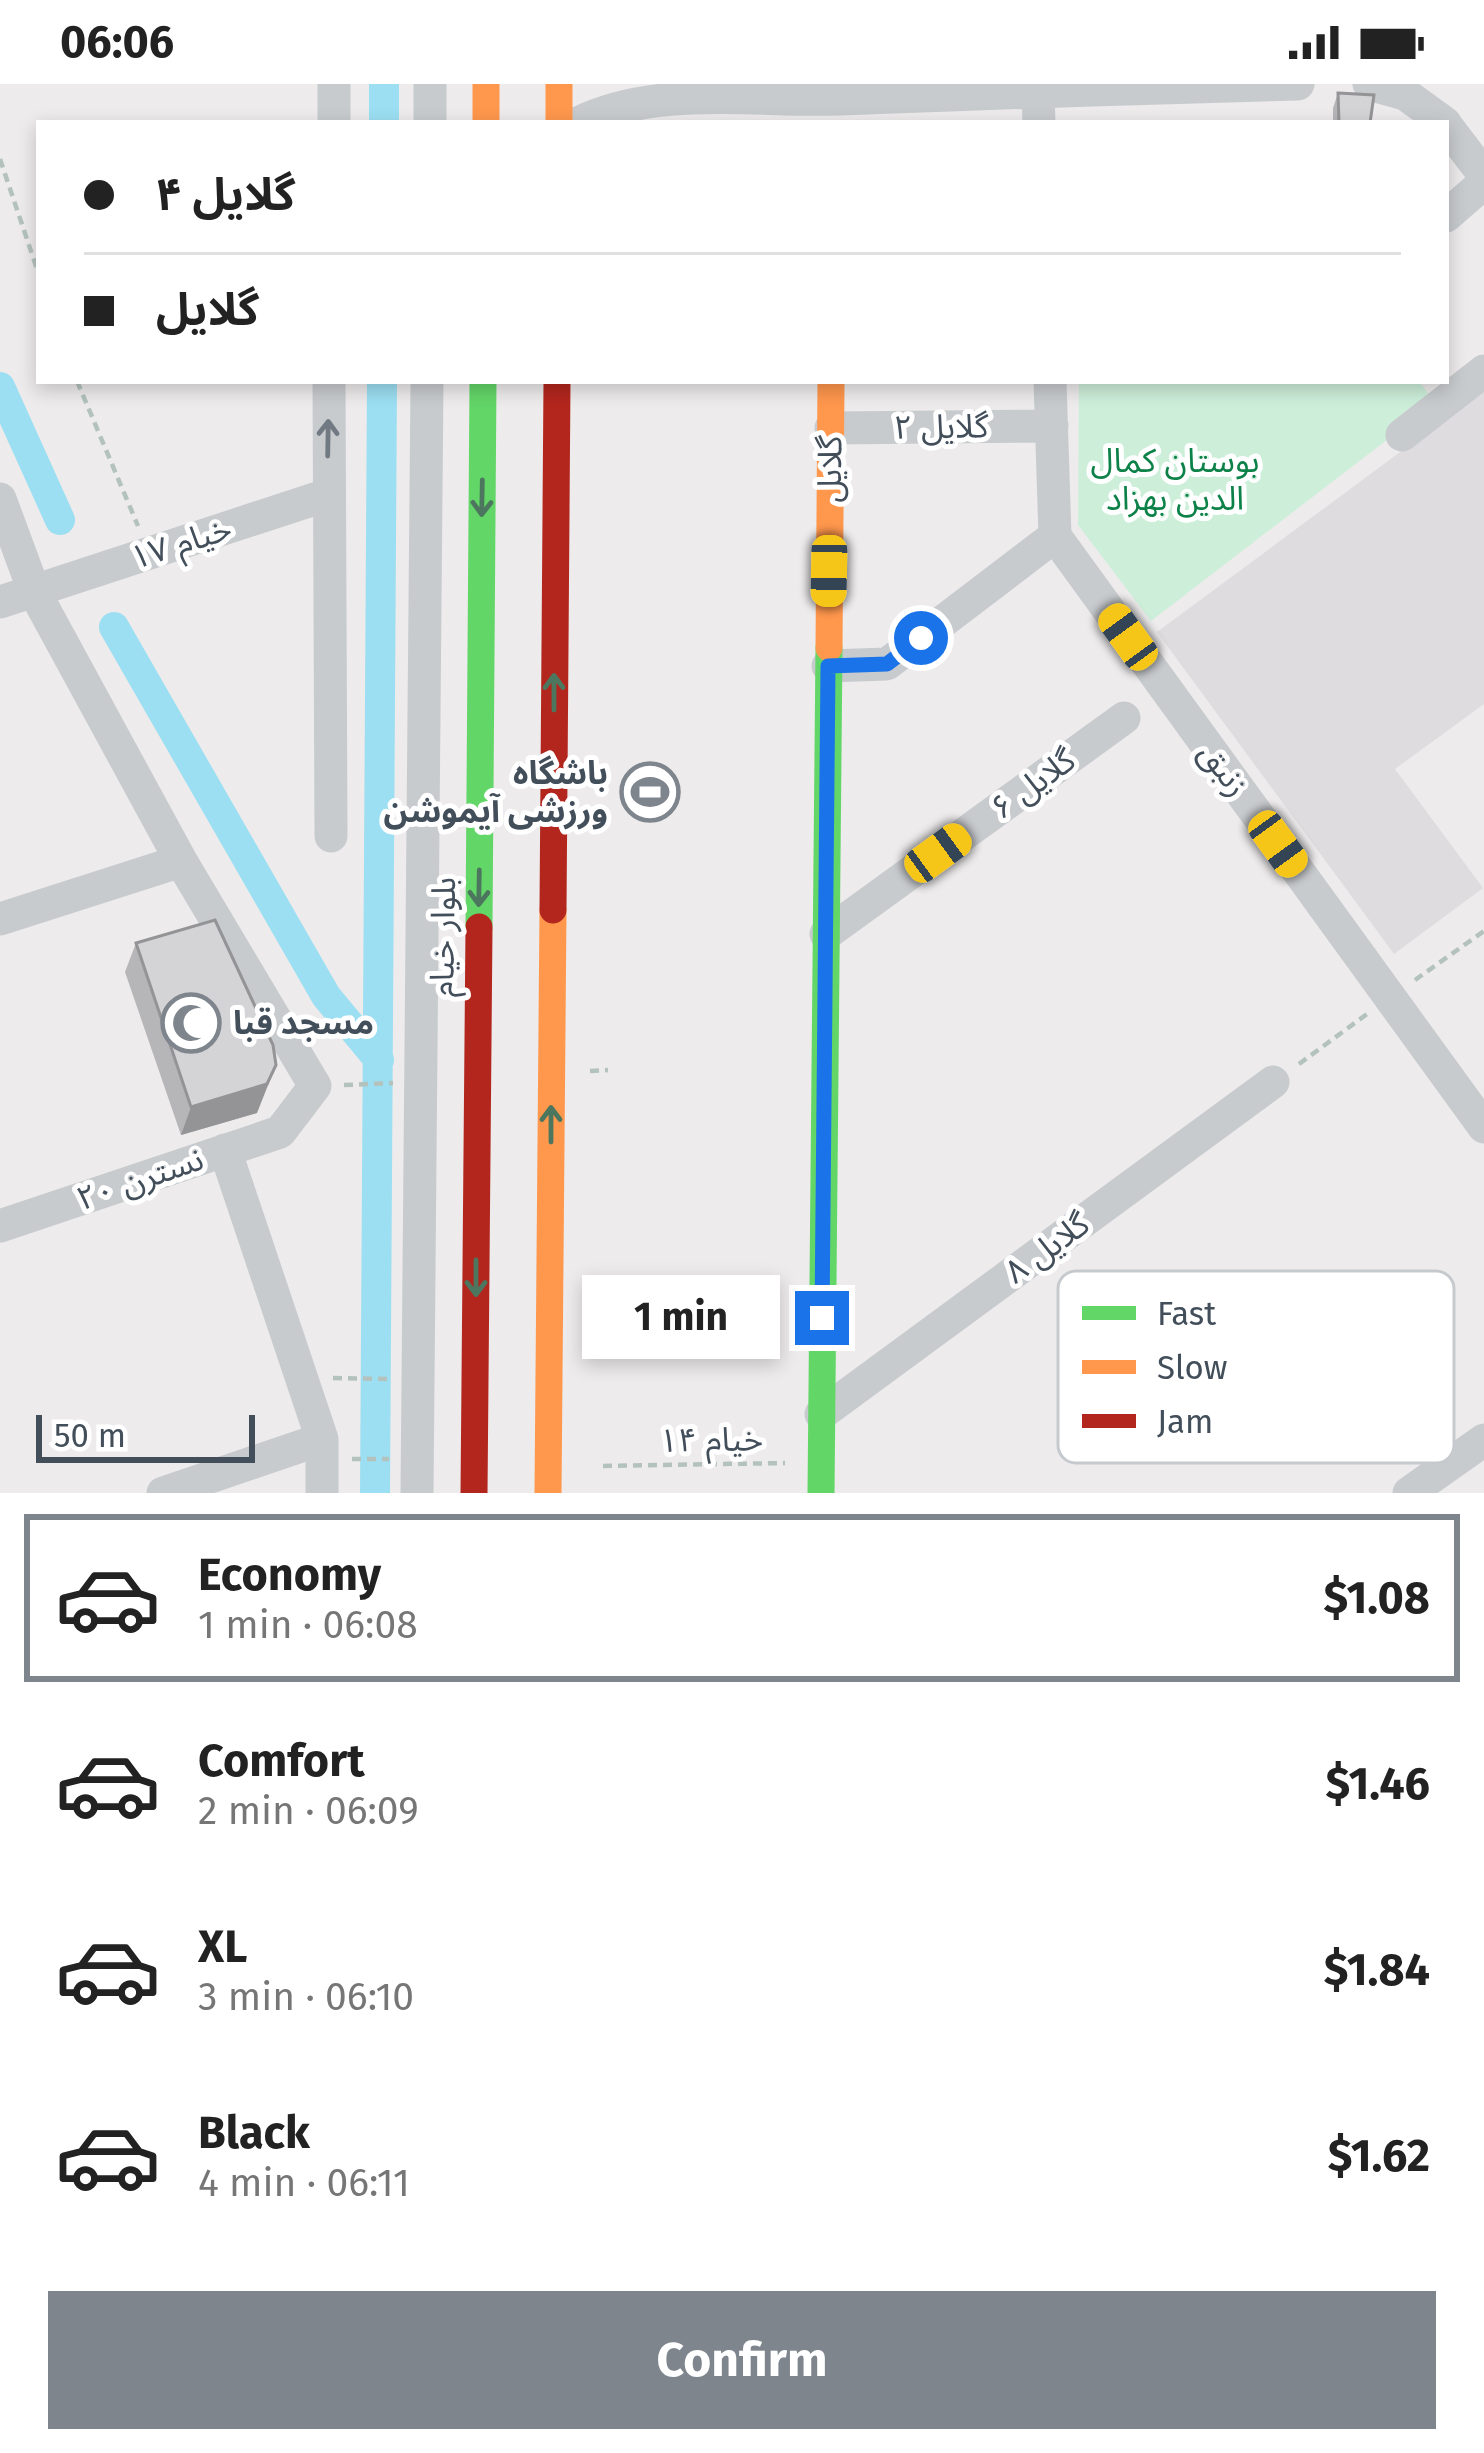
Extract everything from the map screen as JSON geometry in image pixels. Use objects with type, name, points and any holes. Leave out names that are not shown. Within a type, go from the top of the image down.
[{"type":"main road","points":[[486,84],[486,120]]},
{"type":"main road","points":[[559,84],[559,120]]},
{"type":"main road","name":"بلوار خیام","points":[[474,1493],[484,384]]},
{"type":"main road","points":[[548,1493],[556,384]]},
{"type":"main road","name":"گلایل","points":[[821,1493],[831,384]]},
{"type":"street","points":[[334,84],[334,120]]},
{"type":"street","points":[[430,84],[430,120]]},
{"type":"street","points":[[584,120],[609,108],[654,100],[834,111],[1039,107],[1298,84]]},
{"type":"street","points":[[1369,84],[1405,94],[1440,120]]},
{"type":"street","points":[[1449,130],[1484,179],[1449,213]]},
{"type":"street","points":[[1402,435],[1484,371]]},
{"type":"street","points":[[329,384],[331,836]]},
{"type":"street","points":[[417,1493],[427,384]]},
{"type":"street","points":[[828,666],[887,664],[1055,536],[1050,384]]},
{"type":"street","name":"گلایل ۲","points":[[831,428],[1052,426]]},
{"type":"street","name":"خیام ۱۷","points":[[0,602],[327,495]]},
{"type":"street","points":[[0,499],[34,591],[181,861],[316,1086]]},
{"type":"street","name":"زنبق","points":[[1055,536],[1484,1127]]},
{"type":"street","name":"گلایل ۶","points":[[826,934],[1124,718]]},
{"type":"street","points":[[0,919],[181,861]]},
{"type":"street","name":"گلایل ۸","points":[[821,1414],[1273,1082]]},
{"type":"street","name":"نسترن ۲۰","points":[[0,1226],[280,1132],[316,1086]]},
{"type":"street","points":[[226,1150],[322,1449],[322,1493]]},
{"type":"street","points":[[1454,1462],[1484,1441]]},
{"type":"street","points":[[163,1493],[322,1449]]},
{"type":"street","points":[[1409,1493],[1452,1463]]},
{"type":"path","points":[[0,159],[36,266]]},
{"type":"path","points":[[78,384],[150,554]]},
{"type":"path","points":[[316,1086],[394,1083]]},
{"type":"path","points":[[302,1378],[418,1380]]},
{"type":"path","points":[[322,1449],[417,1459]]},
{"type":"path","name":"خیام ۱۴","points":[[603,1466],[821,1462]]},
{"type":"shaded area","points":[[1484,390],[1484,704],[1395,769],[1483,888],[1394,954],[1157,632]]},
{"type":"green space","name":"بوستان کمال الدین بهزاد","points":[[1079,384],[1421,384],[1435,403],[1151,621],[1078,525]]},
{"type":"building","points":[[1338,93],[1374,95],[1370,120],[1339,120]]},
{"type":"building","name":"مسجد قبا","points":[[215,920],[273,1045],[276,1065],[267,1084],[191,1107],[136,943]]},
{"type":"waterway","points":[[384,84],[384,120]]},
{"type":"waterway","points":[[375,1493],[382,384]]},
{"type":"waterway","points":[[0,387],[60,520]]},
{"type":"waterway","points":[[114,627],[326,996],[379,1060]]},
{"type":"traffic: fast","points":[[479,927],[483,384]]},
{"type":"traffic: fast","points":[[821,1493],[829,648]]},
{"type":"traffic: slow","points":[[486,84],[486,120]]},
{"type":"traffic: slow","points":[[559,84],[559,120]]},
{"type":"traffic: slow","points":[[829,648],[831,384]]},
{"type":"traffic: slow","points":[[548,1493],[553,910]]},
{"type":"traffic: jam","points":[[553,910],[557,384]]},
{"type":"traffic: jam","points":[[474,1493],[479,927]]},
{"type":"place","name":"باشگاه ورزشی آیموشن","points":[[650,792]]},
{"type":"place","name":"مسجد قبا","points":[[191,1023]]},
{"type":"route","points":[[822,1318],[828,666],[887,664],[921,638]]}]
